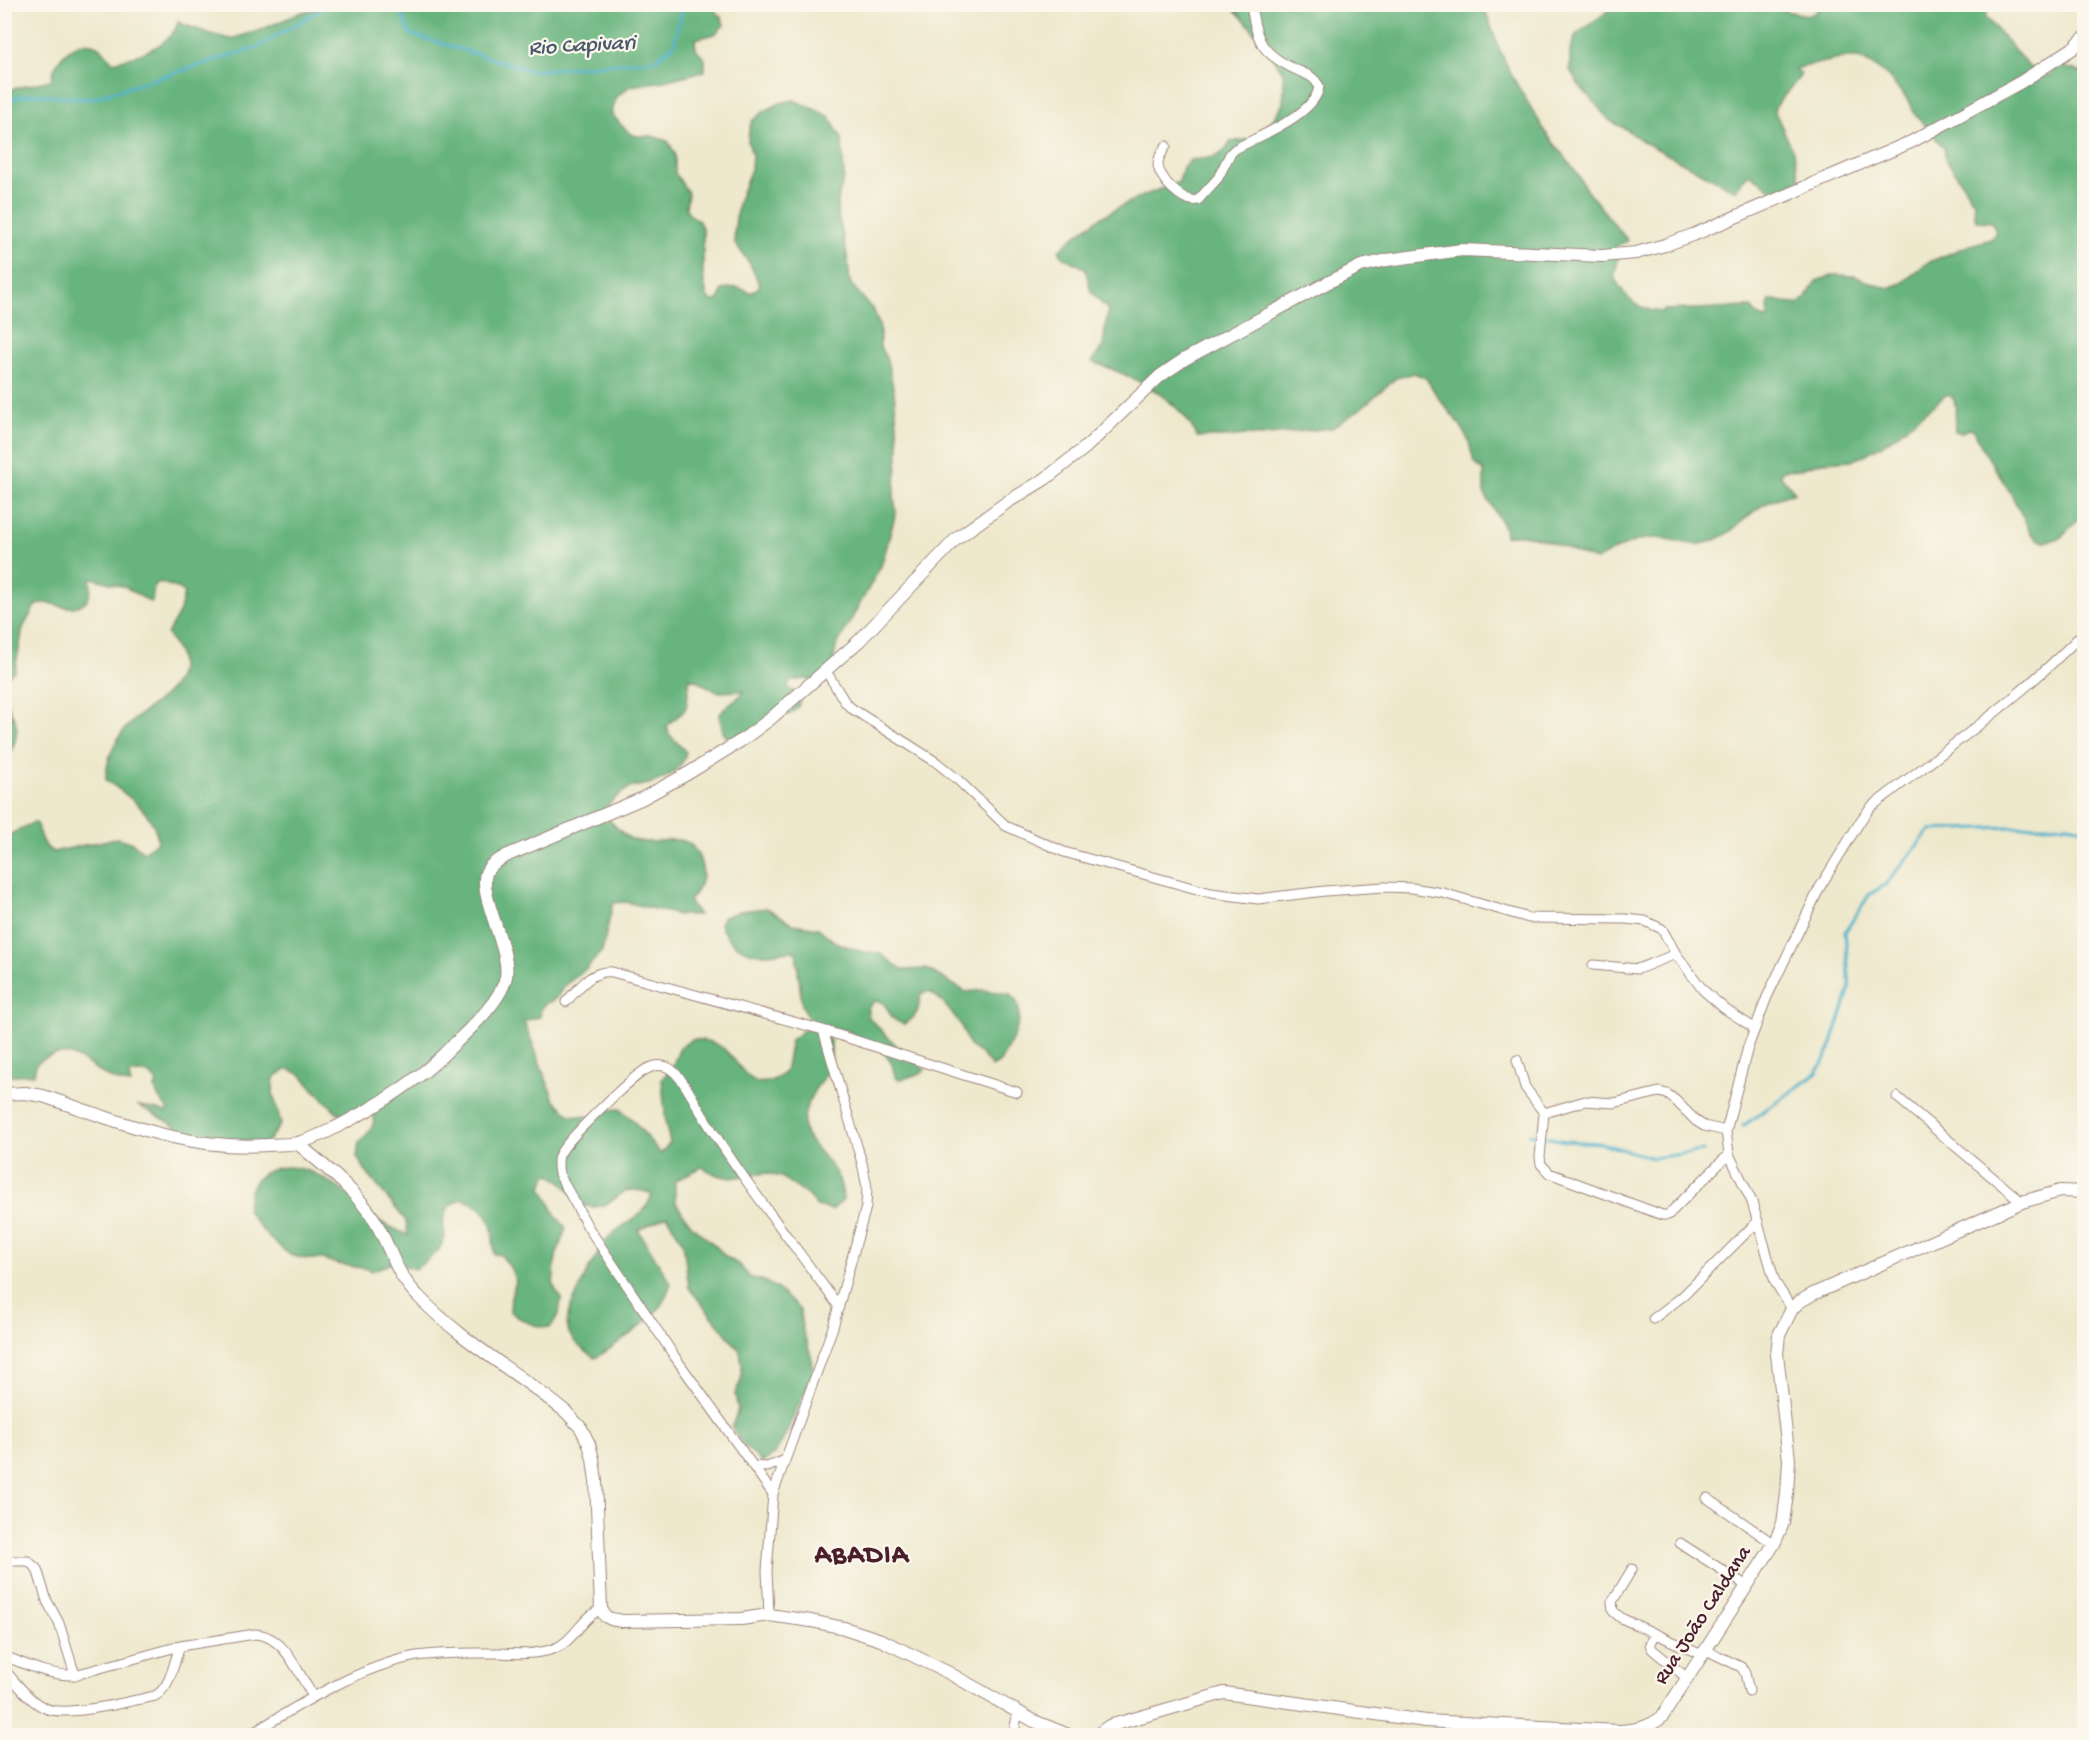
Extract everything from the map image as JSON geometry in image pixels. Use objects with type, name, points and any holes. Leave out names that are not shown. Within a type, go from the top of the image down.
[{"type":"street","points":[[1166,146],[1159,158],[1160,171],[1177,193],[1188,200],[1198,200],[1218,178],[1235,149],[1297,115],[1311,104],[1319,92],[1319,86],[1311,76],[1283,64],[1264,50],[1258,40],[1251,4]]},
{"type":"street","points":[[4,1094],[25,1093],[43,1096],[172,1138],[204,1144],[252,1146],[297,1143],[334,1129],[385,1099],[429,1069],[472,1026],[501,990],[507,969],[484,886],[486,872],[496,862],[583,822],[641,799],[742,740],[859,641],[957,538],[1086,447],[1160,376],[1185,360],[1361,266],[1462,249],[1602,256],[1636,253],[1674,242],[1911,142],[2022,82],[2085,38]]},
{"type":"street","points":[[2085,632],[2068,650],[1985,722],[1893,790],[1866,814],[1820,887],[1754,1028],[1726,1131],[1730,1154],[1752,1202],[1775,1282],[1792,1309],[1813,1294],[2022,1202],[2061,1191],[2085,1192]]},
{"type":"street","points":[[826,671],[844,702],[851,708],[936,762],[957,778],[1006,825],[1064,852],[1211,893],[1235,897],[1258,899],[1325,891],[1384,887],[1412,888],[1443,893],[1529,918],[1645,921],[1662,929],[1676,954],[1703,990],[1725,1009],[1754,1028]]},
{"type":"street","points":[[1593,965],[1638,969],[1676,954]]},
{"type":"street","points":[[566,1002],[594,974],[603,971],[612,972],[823,1030],[1017,1092]]},
{"type":"street","points":[[769,1616],[767,1571],[773,1494],[839,1307],[866,1207],[867,1187],[823,1030]]},
{"type":"street","points":[[1517,1060],[1525,1087],[1544,1113],[1540,1156],[1549,1173],[1662,1215],[1668,1215],[1730,1154]]},
{"type":"street","points":[[773,1494],[675,1356],[588,1227],[559,1174],[559,1155],[569,1141],[635,1077],[649,1068],[661,1065],[670,1068],[679,1078],[710,1128],[839,1307]]},
{"type":"street","points":[[1544,1113],[1585,1101],[1620,1102],[1659,1092],[1675,1100],[1704,1126],[1726,1131]]},
{"type":"street","points":[[1897,1097],[2022,1202]]},
{"type":"street","points":[[297,1143],[366,1208],[376,1222],[396,1268],[416,1295],[445,1321],[566,1412],[581,1428],[589,1444],[596,1481],[601,1609],[605,1616],[622,1621],[741,1619],[769,1616],[844,1628],[881,1640],[949,1673],[1018,1712],[1071,1736]]},
{"type":"street","points":[[1653,1319],[1683,1296],[1758,1221]]},
{"type":"street","name":"Rua João Caldana","points":[[1096,1736],[1109,1726],[1224,1693],[1426,1721],[1634,1730],[1646,1727],[1662,1717],[1774,1544],[1783,1523],[1789,1460],[1777,1354],[1779,1335],[1792,1309]]},
{"type":"street","points":[[753,1466],[767,1467],[783,1461]]},
{"type":"street","points":[[1707,1498],[1774,1544]]},
{"type":"street","points":[[1680,1543],[1747,1586]]},
{"type":"street","points":[[4,1561],[28,1561],[37,1569],[47,1601],[59,1623],[75,1675]]},
{"type":"street","points":[[1632,1569],[1611,1606],[1621,1618],[1741,1667],[1745,1673],[1749,1691]]},
{"type":"street","points":[[248,1736],[313,1696],[384,1665],[417,1656],[456,1653],[532,1654],[552,1650],[562,1645],[589,1616],[601,1609]]},
{"type":"street","points":[[1654,1633],[1650,1644],[1652,1649],[1687,1678]]},
{"type":"street","points":[[4,1656],[59,1676],[75,1675],[180,1646],[265,1634],[286,1652],[313,1696]]},
{"type":"street","points":[[4,1670],[46,1709],[57,1712],[107,1706],[160,1693],[169,1678],[180,1646]]},
{"type":"street","points":[[1014,1736],[1018,1712]]},
{"type":"street","points":[[1109,1736],[1122,1722]]},
{"type":"green space","points":[[1483,4],[1499,49],[1513,78],[1546,133],[1578,174],[1585,188],[1628,241],[1618,245],[1614,250],[1619,256],[1614,277],[1623,292],[1633,302],[1653,311],[1751,307],[1755,313],[1765,319],[1769,317],[1770,301],[1799,303],[1806,298],[1816,281],[1835,275],[1855,276],[1889,288],[1902,283],[1927,263],[1991,239],[1996,232],[1992,222],[1978,221],[1975,218],[1974,202],[1946,161],[1944,148],[1915,114],[1907,99],[1888,77],[1859,58],[1844,58],[1798,68],[1796,70],[1801,74],[1774,110],[1794,153],[1801,188],[1792,196],[1773,190],[1749,174],[1736,191],[1644,142],[1610,121],[1579,85],[1570,70],[1570,50],[1576,35],[1616,5],[1773,5],[1791,12],[1811,15],[1824,5],[1985,5],[1986,17],[2029,67],[2051,76],[2052,68],[2064,67],[2084,73],[2084,513],[2060,538],[2045,542],[2037,539],[2031,533],[1974,430],[1970,428],[1961,433],[1955,431],[1954,400],[1952,396],[1946,395],[1889,441],[1861,457],[1784,470],[1780,473],[1781,476],[1795,492],[1758,508],[1732,530],[1717,539],[1701,544],[1688,544],[1662,538],[1640,540],[1596,560],[1540,539],[1517,535],[1505,536],[1504,527],[1484,493],[1484,471],[1474,463],[1469,442],[1461,426],[1439,399],[1426,378],[1414,373],[1396,378],[1359,410],[1332,428],[1260,436],[1197,437],[1179,410],[1153,389],[1092,362],[1103,346],[1108,310],[1091,292],[1085,268],[1063,257],[1059,250],[1087,227],[1115,209],[1179,182],[1183,168],[1190,160],[1214,157],[1223,152],[1230,142],[1252,139],[1275,117],[1283,103],[1283,73],[1248,24],[1230,5]]},
{"type":"green space","points":[[333,5],[710,5],[722,18],[724,25],[715,34],[695,39],[696,49],[705,59],[705,71],[630,86],[617,97],[611,113],[634,136],[652,136],[668,141],[675,154],[675,173],[688,193],[686,208],[689,214],[698,220],[703,230],[703,276],[707,297],[712,301],[719,300],[722,290],[737,288],[751,293],[760,286],[750,264],[735,243],[734,234],[738,203],[751,169],[752,154],[748,142],[752,121],[780,103],[794,100],[829,116],[842,139],[844,178],[837,210],[848,260],[850,283],[874,311],[880,328],[880,347],[887,360],[894,391],[899,447],[894,495],[896,512],[881,566],[836,647],[830,680],[824,683],[805,679],[790,681],[788,688],[801,696],[798,707],[790,714],[776,718],[730,744],[719,716],[744,691],[717,692],[690,678],[686,708],[667,725],[669,734],[686,752],[681,764],[673,773],[662,779],[626,790],[611,802],[603,813],[621,832],[634,840],[682,841],[696,851],[701,863],[702,874],[700,884],[689,901],[699,915],[679,915],[626,902],[613,903],[602,951],[587,968],[564,986],[557,998],[545,1004],[541,1009],[540,1017],[524,1021],[554,1100],[570,1115],[591,1117],[605,1110],[620,1109],[632,1119],[661,1154],[670,1142],[666,1126],[662,1079],[672,1067],[680,1048],[692,1039],[715,1044],[723,1048],[749,1077],[764,1083],[785,1072],[791,1040],[805,1029],[813,1028],[802,1005],[796,952],[760,954],[738,947],[723,931],[720,924],[723,917],[740,911],[767,908],[793,924],[818,928],[835,942],[863,952],[879,953],[903,970],[927,969],[966,992],[983,990],[1010,994],[1016,1000],[1019,1021],[1014,1036],[1000,1062],[992,1067],[981,1054],[969,1046],[961,1025],[942,1001],[930,992],[921,993],[917,1011],[913,1018],[904,1024],[892,1017],[882,1002],[874,1001],[868,1008],[869,1018],[906,1055],[925,1069],[921,1073],[900,1080],[895,1077],[892,1064],[880,1047],[867,1043],[847,1030],[825,1029],[822,1031],[831,1042],[831,1070],[810,1098],[804,1116],[804,1125],[806,1136],[829,1164],[840,1183],[843,1200],[832,1210],[817,1206],[807,1195],[781,1177],[766,1173],[731,1178],[717,1175],[702,1167],[675,1181],[675,1201],[692,1226],[726,1257],[740,1265],[749,1277],[764,1281],[778,1289],[800,1310],[802,1328],[812,1359],[813,1374],[783,1440],[774,1454],[762,1463],[740,1441],[732,1427],[738,1409],[735,1394],[741,1380],[740,1351],[689,1288],[683,1243],[667,1216],[638,1230],[671,1283],[663,1302],[654,1314],[629,1335],[595,1358],[577,1345],[568,1331],[567,1323],[571,1305],[603,1245],[614,1232],[644,1209],[652,1194],[632,1190],[620,1194],[604,1205],[584,1206],[561,1181],[547,1173],[542,1187],[556,1216],[566,1228],[556,1256],[553,1285],[561,1299],[559,1314],[550,1328],[544,1327],[524,1321],[510,1311],[511,1296],[516,1282],[510,1267],[501,1255],[494,1254],[493,1234],[486,1213],[462,1199],[449,1206],[443,1221],[445,1238],[438,1251],[416,1269],[392,1263],[371,1271],[323,1259],[306,1259],[290,1255],[266,1235],[247,1210],[252,1186],[259,1177],[271,1170],[294,1167],[328,1181],[361,1205],[373,1217],[408,1235],[406,1221],[357,1157],[359,1142],[374,1122],[373,1105],[354,1119],[337,1112],[302,1075],[288,1069],[274,1077],[273,1093],[281,1124],[267,1142],[239,1152],[193,1140],[167,1121],[137,1105],[165,1112],[168,1110],[157,1095],[155,1088],[157,1083],[145,1073],[130,1074],[131,1084],[106,1076],[74,1056],[62,1054],[50,1056],[36,1064],[34,1074],[5,1078],[5,837],[34,822],[37,824],[44,843],[53,852],[117,838],[131,842],[144,852],[158,841],[152,822],[146,814],[106,780],[106,773],[111,753],[121,734],[170,690],[176,681],[180,670],[180,658],[167,634],[180,611],[184,593],[180,589],[159,582],[154,586],[150,602],[125,587],[92,578],[89,597],[82,604],[65,607],[43,603],[35,606],[23,628],[15,670],[5,679],[5,85],[12,89],[51,80],[61,58],[67,51],[81,44],[89,43],[97,46],[113,62],[152,49],[169,37],[178,21],[231,39],[261,30],[302,12]]},
{"type":"green space","points":[[4,693],[17,729],[14,743],[5,763]]},
{"type":"waterway","name":"Rio Capivari","points":[[4,101],[31,94],[90,99],[258,47],[330,4]]},
{"type":"waterway","name":"Rio Capivari","points":[[397,4],[410,34],[532,71],[655,60],[674,45],[683,4]]},
{"type":"waterway","points":[[1743,1126],[1817,1073],[1830,1049],[1850,988],[1845,932],[1869,895],[1886,884],[1930,830],[2068,825],[2084,828]]},
{"type":"waterway","points":[[1530,1134],[1565,1141],[1600,1143],[1653,1158],[1703,1151]]},
{"type":"district","name":"ABADIA","points":[[862,1557]]}]
